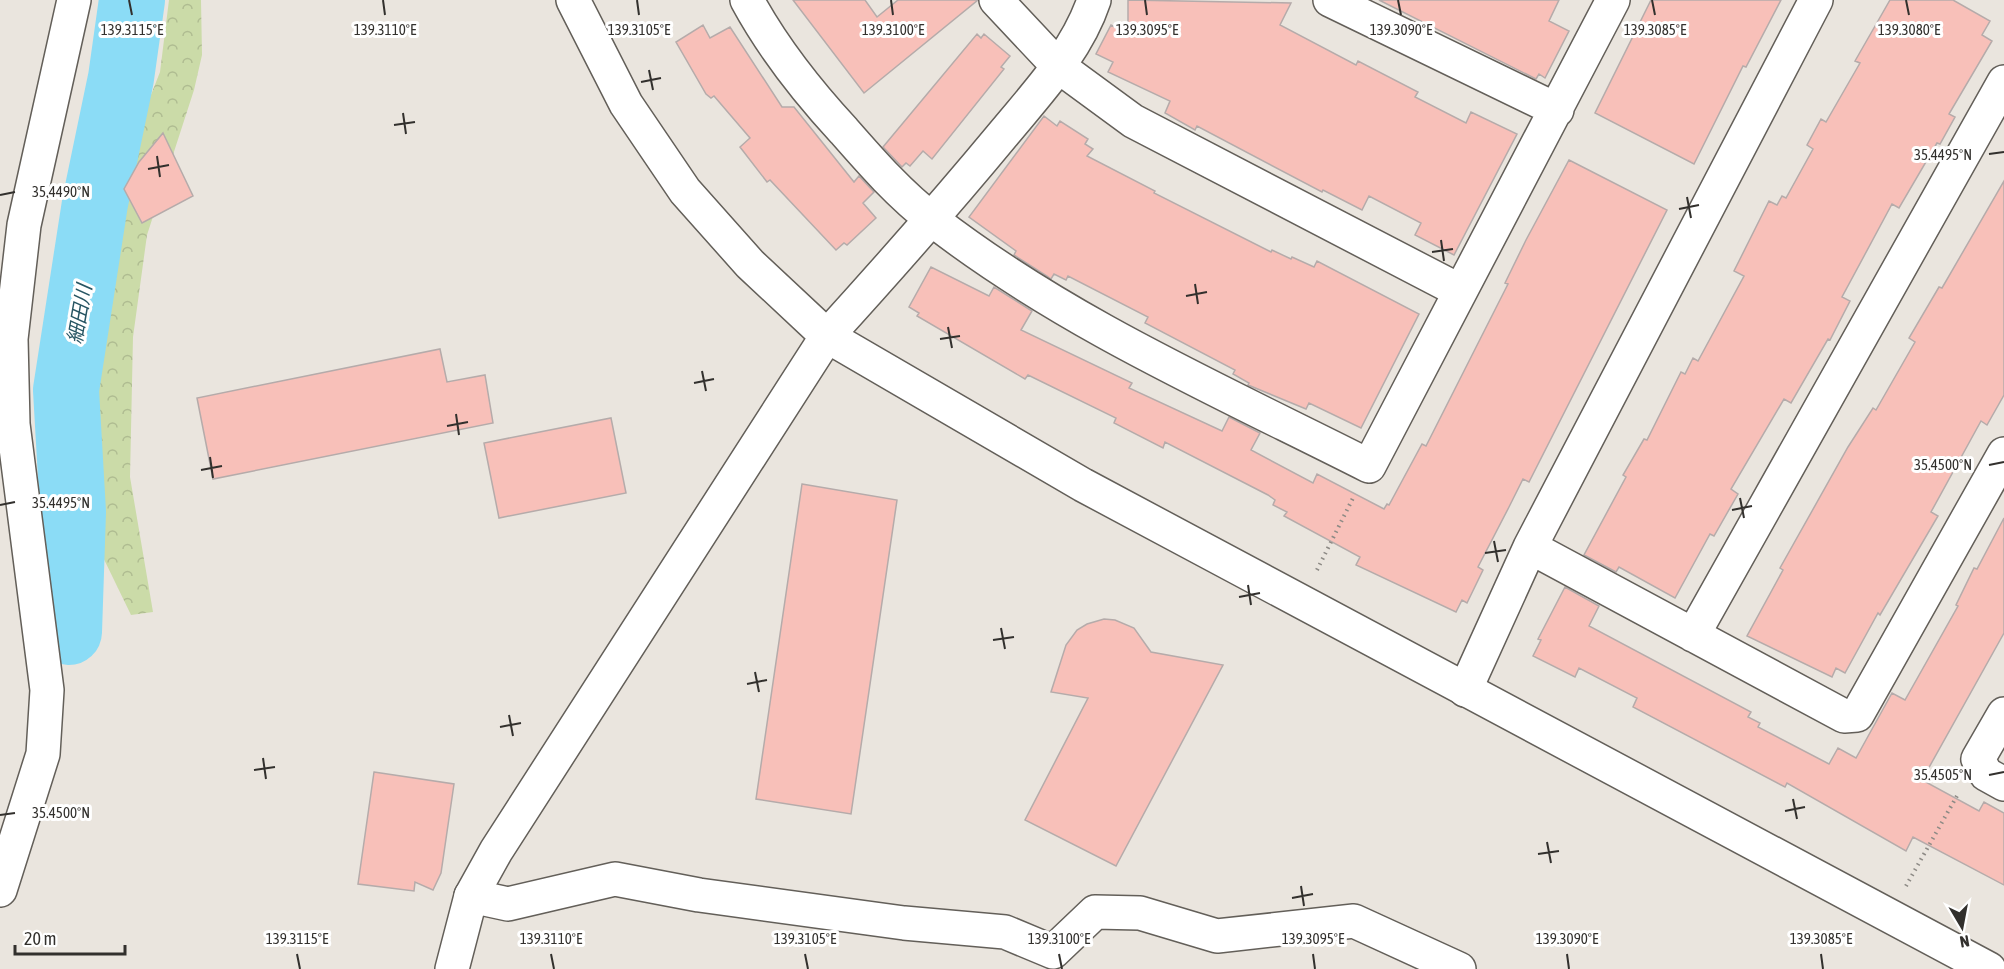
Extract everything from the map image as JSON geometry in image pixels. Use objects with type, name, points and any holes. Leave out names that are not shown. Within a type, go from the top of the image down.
[{"type":"street","points":[[0,890],[43,754],[47,690],[13,424],[11,339],[24,225],[74,0]]},
{"type":"street","points":[[573,0],[626,104],[685,191],[750,264],[827,336],[1083,485],[1989,969]]},
{"type":"street","points":[[747,0],[758,22],[807,92],[887,179],[933,220],[1012,278],[1100,330],[1369,466],[1613,0]]},
{"type":"street","points":[[996,0],[1058,66],[1133,121],[1460,291]]},
{"type":"street","points":[[452,969],[471,896],[496,851],[827,336],[933,220],[1058,66],[1088,16],[1094,0]]},
{"type":"street","points":[[1330,0],[1557,110]]},
{"type":"street","points":[[1465,690],[1530,547],[1816,0]]},
{"type":"street","points":[[1693,635],[2004,82]]},
{"type":"street","points":[[1530,547],[1844,716],[1857,715],[2004,454]]},
{"type":"street","points":[[2004,714],[1978,759],[1986,774],[2004,784]]},
{"type":"street","points":[[471,896],[508,904],[615,879],[699,895],[892,922],[1005,932],[1053,952],[1095,912],[1140,913],[1217,936],[1354,921],[1459,969]]},
{"type":"path","points":[[1300,602],[1369,466]]},
{"type":"path","points":[[1889,916],[1978,759]]},
{"type":"green space","points":[[169,0],[201,0],[202,55],[194,90],[147,235],[133,337],[130,477],[153,612],[131,615],[99,549],[91,496],[96,345],[104,277],[113,241],[116,202],[143,115],[160,72]]},
{"type":"building","points":[[793,0],[865,0],[877,17],[898,0],[978,0],[864,93]]},
{"type":"building","points":[[1128,0],[1291,3],[1280,25],[1356,65],[1358,61],[1418,92],[1415,97],[1466,123],[1471,112],[1517,134],[1454,255],[1415,235],[1421,223],[1369,196],[1362,210],[1323,190],[1322,192],[1197,126],[1195,130],[1165,113],[1170,101],[1108,72],[1113,62],[1096,54],[1111,25],[1128,33]]},
{"type":"building","points":[[1379,0],[1559,0],[1549,21],[1569,31],[1545,78],[1539,74],[1536,79]]},
{"type":"building","points":[[1651,0],[1781,0],[1746,67],[1743,66],[1694,164],[1595,113]]},
{"type":"building","points":[[1890,0],[1953,0],[1990,21],[1982,35],[1992,41],[1949,114],[1955,117],[1940,144],[1937,143],[1899,208],[1892,204],[1842,297],[1850,301],[1830,340],[1828,339],[1791,403],[1784,399],[1731,489],[1738,494],[1714,536],[1710,534],[1675,598],[1619,567],[1616,572],[1584,555],[1626,477],[1623,475],[1644,439],[1647,440],[1681,372],[1685,374],[1693,358],[1698,361],[1744,276],[1734,271],[1769,201],[1777,205],[1782,196],[1786,198],[1813,149],[1807,145],[1821,119],[1826,122],[1860,63],[1855,61]]},
{"type":"building","points":[[703,25],[710,38],[730,27],[782,107],[794,107],[854,182],[859,176],[874,192],[863,203],[876,218],[847,245],[844,243],[836,250],[770,180],[767,182],[740,147],[750,138],[714,96],[711,98],[706,94],[676,42]]},
{"type":"building","points":[[977,34],[981,38],[984,34],[1010,56],[1001,67],[1004,69],[932,159],[923,151],[910,166],[906,163],[902,167],[883,147]]},
{"type":"building","points":[[1044,116],[1057,126],[1060,121],[1088,139],[1085,144],[1093,149],[1087,156],[1155,191],[1154,193],[1271,252],[1272,250],[1314,267],[1317,261],[1419,314],[1361,428],[1309,403],[1306,409],[1248,385],[1249,383],[1233,374],[1235,370],[1145,323],[1148,317],[1068,276],[1066,280],[1054,274],[1051,279],[1014,255],[1016,251],[969,217]]},
{"type":"building","points":[[163,133],[193,196],[142,223],[124,189],[139,162]]},
{"type":"building","points":[[1569,160],[1667,210],[1529,482],[1523,479],[1478,567],[1483,570],[1467,603],[1462,600],[1456,612],[1356,565],[1360,557],[1284,516],[1287,512],[1273,505],[1275,500],[1268,495],[1165,442],[1163,448],[1114,423],[1116,418],[1028,375],[1025,379],[917,316],[919,313],[909,307],[931,267],[989,296],[994,287],[1032,311],[1021,330],[1132,383],[1129,388],[1222,431],[1229,417],[1260,433],[1251,450],[1313,483],[1317,474],[1384,509],[1387,504],[1389,505],[1422,444],[1426,446],[1508,284],[1505,283],[1526,240]]},
{"type":"building","points":[[2004,181],[2004,395],[1987,425],[1981,421],[1931,512],[1938,516],[1880,615],[1878,613],[1845,673],[1836,668],[1832,677],[1747,636],[1783,570],[1780,568],[1848,447],[1873,408],[1876,410],[1915,342],[1909,338],[1939,287],[1942,288]]},
{"type":"building","points":[[440,349],[447,382],[485,375],[493,423],[213,479],[197,398]]},
{"type":"building","points":[[611,418],[626,493],[499,518],[484,443]]},
{"type":"building","points":[[802,484],[897,500],[851,814],[756,799]]},
{"type":"building","points":[[2004,518],[2004,633],[1922,780],[1979,811],[1984,802],[2004,813],[2004,885],[1913,837],[1906,851],[1787,783],[1785,787],[1633,707],[1637,698],[1579,668],[1575,677],[1533,656],[1541,640],[1538,639],[1565,587],[1599,606],[1589,626],[1751,712],[1748,717],[1760,723],[1758,727],[1829,764],[1838,748],[1856,758],[1892,693],[1905,700],[1958,606],[1956,605],[1974,568],[1977,569]]},
{"type":"building","points":[[1104,619],[1115,620],[1134,628],[1151,652],[1223,665],[1116,866],[1025,820],[1088,698],[1051,692],[1066,645],[1077,630]]},
{"type":"building","points":[[374,772],[454,784],[441,873],[433,890],[415,882],[414,891],[358,884]]},
{"type":"waterway","name":"細田川","points":[[69,632],[73,512],[66,390],[95,203],[121,78],[132,0]]}]
